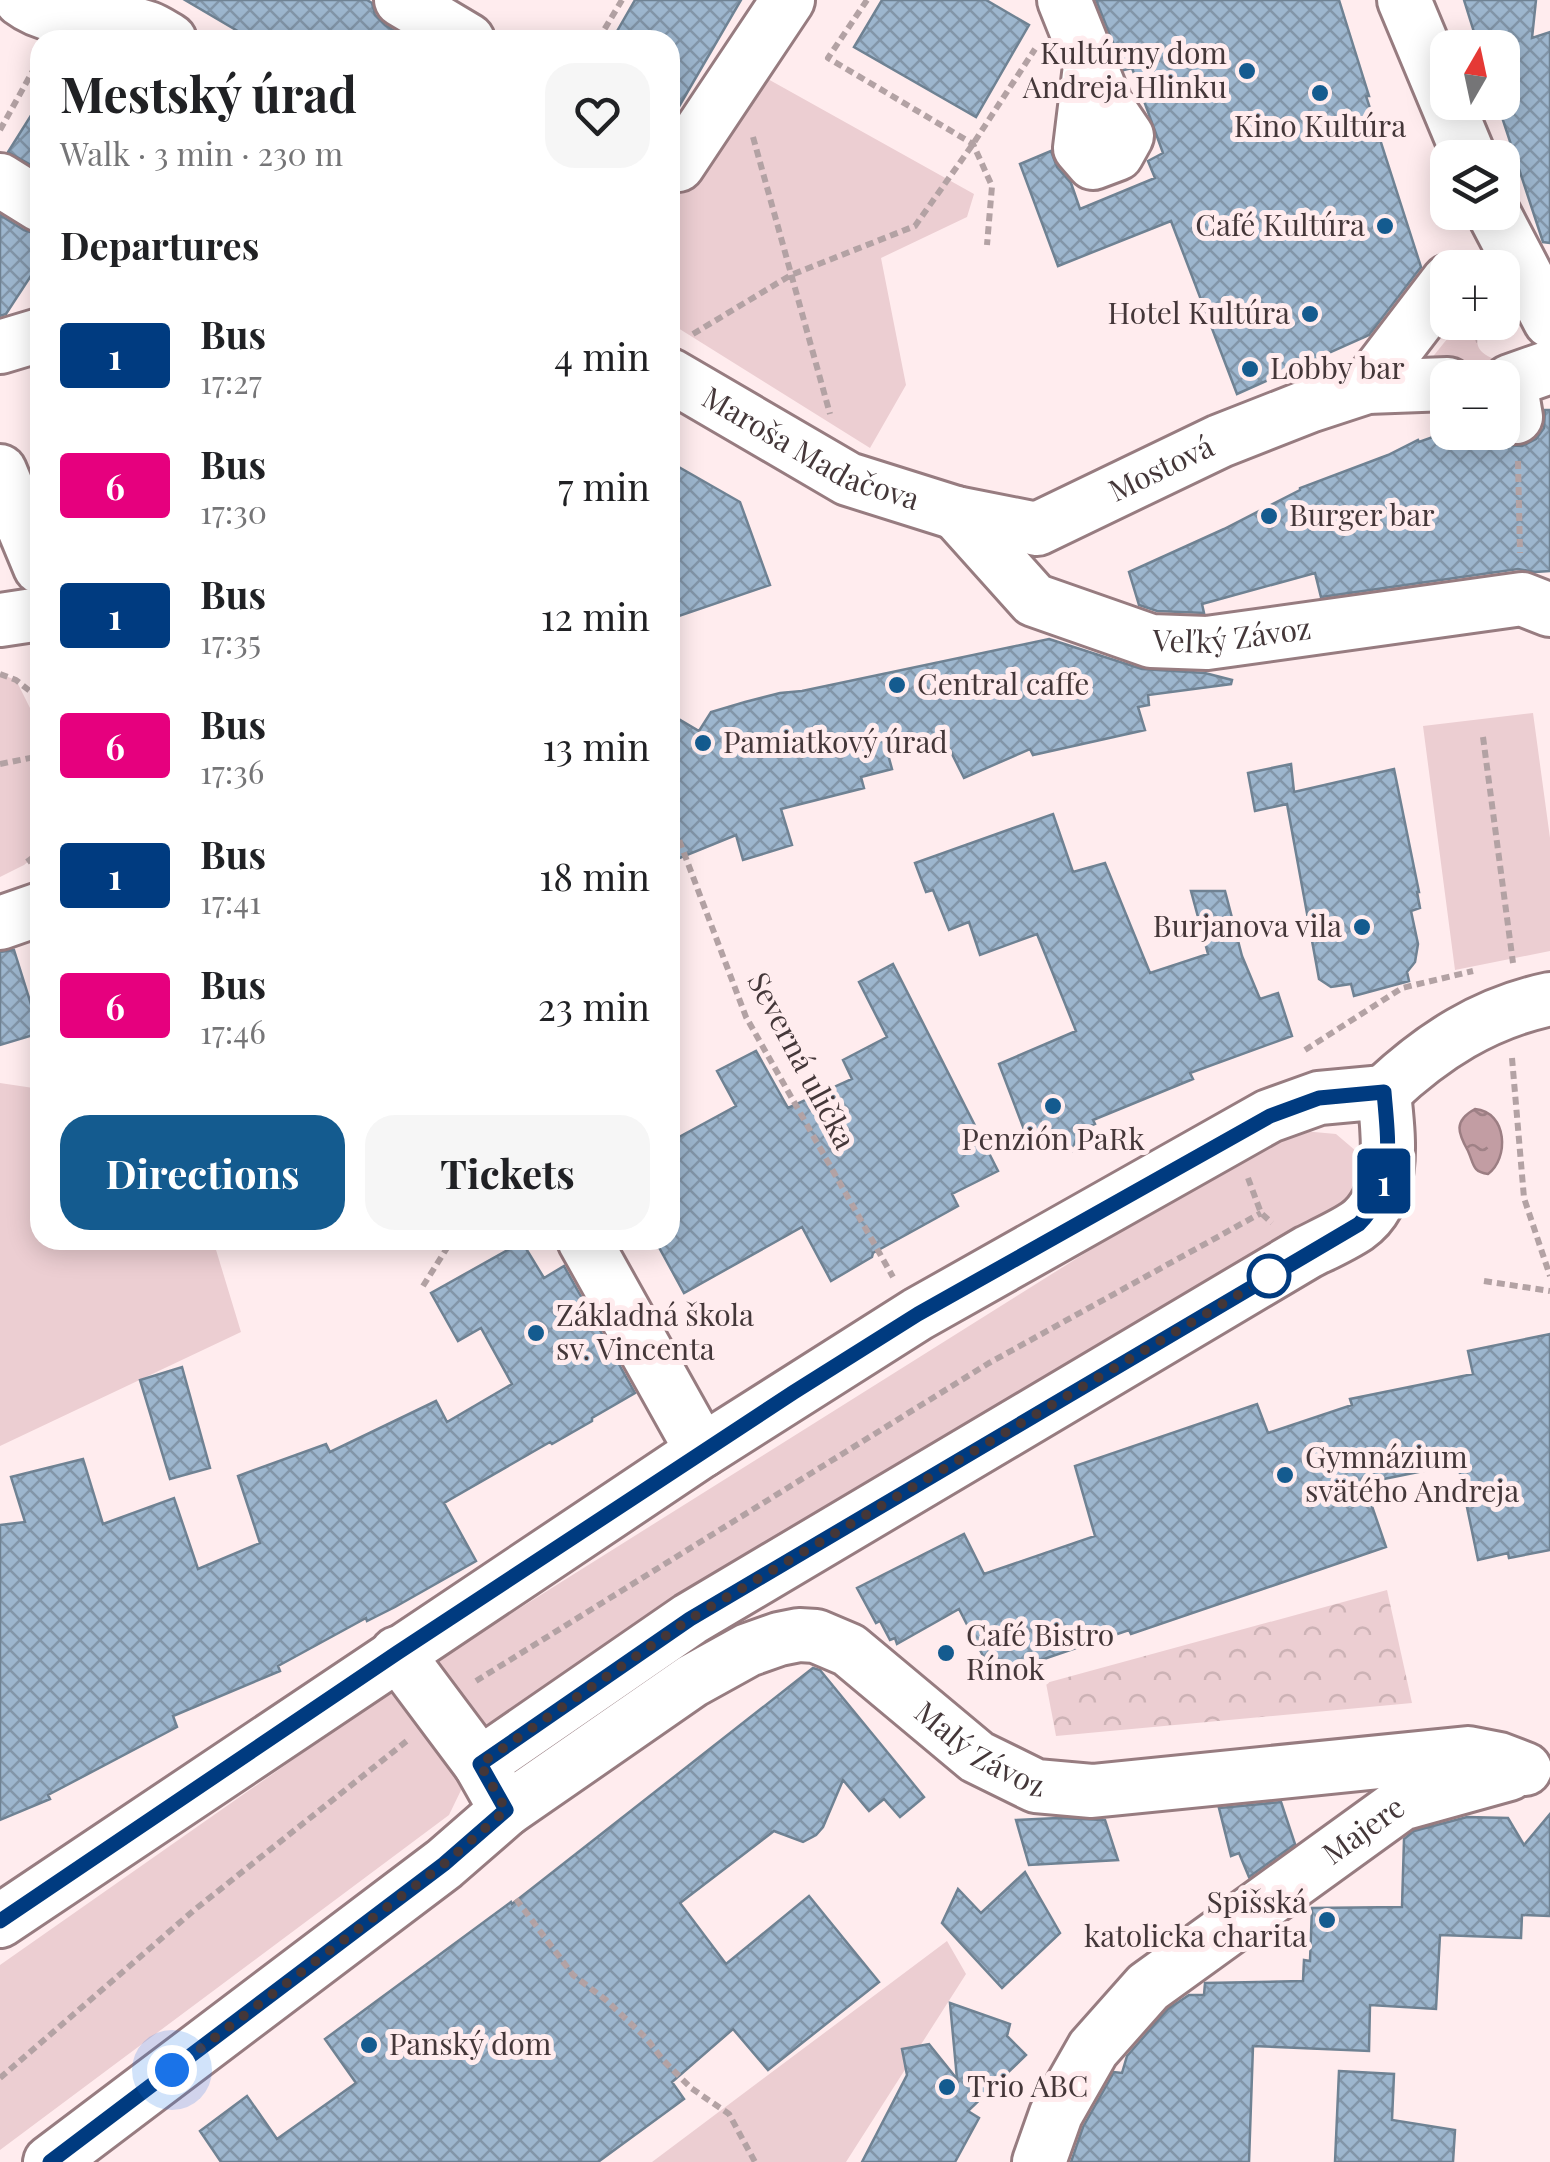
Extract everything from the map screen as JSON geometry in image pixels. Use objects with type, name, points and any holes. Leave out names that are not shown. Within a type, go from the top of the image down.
[{"type":"street","points":[[21,0],[62,18],[151,30]]},
{"type":"street","points":[[401,0],[451,30]]},
{"type":"street","points":[[680,155],[788,0]]},
{"type":"street","points":[[1404,0],[1462,140]]},
{"type":"street","points":[[1051,22],[1090,66]]},
{"type":"street","points":[[0,180],[30,200]]},
{"type":"street","points":[[1501,230],[1550,321]]},
{"type":"street","points":[[1367,387],[1430,305]]},
{"type":"street","points":[[0,347],[30,338]]},
{"type":"street","name":"Maroša Madačova","points":[[680,358],[848,479],[956,513]]},
{"type":"street","name":"Mostová","points":[[956,513],[1036,530],[1220,441],[1309,406],[1367,387],[1430,385]]},
{"type":"street","points":[[0,471],[30,542]]},
{"type":"street","name":"Veľký Závoz","points":[[956,513],[1034,600],[1152,641],[1206,643],[1536,604]]},
{"type":"street","points":[[0,620],[30,616]]},
{"type":"street","points":[[0,923],[30,912]]},
{"type":"street","points":[[0,1921],[702,1450],[918,1314],[1270,1116],[1319,1098],[1384,1092],[1434,1048],[1492,1016],[1536,1001]]},
{"type":"street","points":[[480,1764],[690,1619],[1359,1224],[1378,1201],[1383,1186],[1388,1135],[1384,1092]]},
{"type":"street","points":[[590,1250],[702,1450]]},
{"type":"street","name":"Malý Závoz","points":[[50,2162],[444,1864],[506,1810],[692,1681],[748,1650],[779,1639],[816,1636],[849,1650],[976,1757],[1036,1786],[1092,1791],[1468,1753],[1538,1770]]},
{"type":"street","points":[[397,1653],[480,1764],[506,1810]]},
{"type":"street","name":"Majere","points":[[1048,2138],[1093,2049],[1148,1987],[1401,1804],[1538,1770]]},
{"type":"path","points":[[604,30],[622,0]]},
{"type":"path","points":[[868,0],[828,58],[973,144],[992,186],[987,245]]},
{"type":"path","points":[[680,356],[791,275],[915,226],[1051,22]]},
{"type":"path","points":[[0,130],[30,76]]},
{"type":"path","points":[[736,78],[848,479]]},
{"type":"path","points":[[1520,387],[1536,604]]},
{"type":"path","points":[[0,674],[30,691]]},
{"type":"path","points":[[1484,737],[1512,959],[1536,1001],[1511,1037],[1512,1080],[1524,1198],[1550,1276]]},
{"type":"path","points":[[0,764],[30,758]]},
{"type":"path","name":"Severná ulička","points":[[680,842],[746,1017],[899,1288],[918,1314]]},
{"type":"path","points":[[423,1286],[446,1250]]},
{"type":"path","points":[[1484,1281],[1550,1291]]},
{"type":"path","points":[[516,1898],[573,1975],[647,2039],[691,2088],[728,2114],[755,2162]]},
{"type":"green space","points":[[757,73],[974,194],[967,217],[881,258],[906,385],[870,448],[680,329],[680,188]]},
{"type":"green space","points":[[1446,340],[1478,340],[1483,353],[1495,360],[1430,360]]},
{"type":"green space","points":[[1430,360],[1430,378],[1414,380]]},
{"type":"green space","points":[[0,674],[16,680],[30,708],[30,860],[0,877]]},
{"type":"green space","points":[[1533,713],[1550,838],[1550,951],[1455,970],[1423,726]]},
{"type":"green space","points":[[0,1083],[30,1088],[30,1250],[216,1250],[241,1332],[0,1446]]},
{"type":"green space","points":[[1303,1131],[1336,1134],[1356,1151],[1361,1179],[1346,1207],[586,1661],[451,1747],[464,1784],[449,1815],[0,2150],[0,1965],[421,1670],[1251,1149]]},
{"type":"green space","points":[[1387,1590],[1412,1703],[1056,1736],[1046,1683]]},
{"type":"green space","points":[[947,1941],[966,1974],[846,2162],[652,2162]]},
{"type":"water","points":[[1475,1109],[1494,1118],[1502,1137],[1499,1158],[1488,1174],[1474,1167],[1460,1133],[1463,1118]]},
{"type":"building","points":[[185,0],[367,0],[375,15],[393,30],[236,30]]},
{"type":"building","points":[[635,0],[741,0],[680,105],[680,30],[618,30]]},
{"type":"building","points":[[882,0],[986,0],[1029,25],[976,117],[854,47]]},
{"type":"building","points":[[1096,0],[1339,0],[1421,267],[1369,335],[1237,394],[1171,221],[1058,266],[1020,164],[1051,151],[1057,167],[1071,183],[1080,209],[1155,178],[1148,161],[1163,153],[1132,68],[1124,70]]},
{"type":"building","points":[[1464,0],[1536,0],[1532,38],[1550,32],[1550,243],[1543,242],[1520,172],[1520,140],[1509,140],[1503,120],[1520,120],[1520,30],[1473,30]]},
{"type":"building","points":[[30,117],[30,164],[8,152]]},
{"type":"building","points":[[0,215],[30,232],[30,277],[6,314],[0,316]]},
{"type":"building","points":[[1545,410],[1550,410],[1550,571],[1518,569],[1321,597],[1315,573],[1202,604],[1204,613],[1157,611],[1139,605],[1129,572],[1224,529],[1300,488],[1418,440],[1430,438],[1430,450],[1520,450],[1520,446],[1536,439],[1544,428]]},
{"type":"building","points":[[680,468],[740,502],[770,585],[680,616]]},
{"type":"building","points":[[1049,639],[1142,669],[1205,673],[1232,680],[1231,684],[1148,695],[1149,705],[1138,707],[1145,730],[1033,755],[1030,749],[964,778],[945,740],[887,751],[892,769],[861,777],[864,788],[781,809],[792,845],[743,860],[736,835],[680,858],[680,720],[699,731],[711,712]]},
{"type":"building","name":"Burjanova vila","points":[[1291,764],[1294,792],[1394,769],[1419,892],[1420,908],[1411,911],[1418,944],[1415,962],[1407,972],[1409,981],[1354,996],[1351,984],[1331,987],[1319,979],[1287,804],[1255,811],[1248,773]]},
{"type":"building","points":[[1053,814],[1073,872],[1105,863],[1150,973],[1208,954],[1191,891],[1225,891],[1242,956],[1260,999],[1278,993],[1292,1036],[1190,1073],[1193,1079],[1093,1120],[1095,1124],[1079,1131],[1072,1151],[1053,1143],[1033,1153],[999,1064],[1076,1031],[1037,934],[980,955],[969,922],[949,930],[933,890],[926,892],[915,863]]},
{"type":"building","points":[[14,950],[30,1001],[30,1036],[0,1045],[0,952]]},
{"type":"building","points":[[893,964],[998,1171],[952,1194],[958,1206],[831,1281],[802,1227],[684,1293],[660,1250],[680,1250],[680,1137],[736,1106],[717,1071],[756,1051],[788,1108],[852,1079],[843,1060],[887,1037],[859,982]]},
{"type":"building","points":[[508,1250],[527,1250],[544,1278],[564,1266],[635,1393],[444,1503],[476,1561],[278,1666],[280,1671],[173,1716],[177,1727],[48,1795],[50,1799],[0,1820],[0,1525],[25,1522],[11,1477],[83,1459],[103,1524],[174,1498],[198,1569],[260,1543],[238,1476],[326,1444],[330,1452],[436,1401],[447,1422],[512,1384],[481,1328],[458,1341],[431,1293]]},
{"type":"building","name":"Gymnázium svätého Andreja","points":[[1550,1334],[1550,1550],[1478,1560],[1458,1464],[1364,1483],[1386,1547],[1131,1634],[1129,1630],[1029,1664],[1030,1667],[997,1683],[959,1609],[897,1644],[895,1638],[890,1640],[880,1621],[876,1623],[857,1588],[964,1534],[984,1574],[1095,1536],[1075,1466],[1257,1404],[1268,1433],[1352,1405],[1350,1399],[1473,1374],[1468,1351]]},
{"type":"building","points":[[182,1367],[210,1468],[170,1479],[140,1380]]},
{"type":"building","points":[[813,1668],[820,1670],[924,1797],[900,1817],[884,1799],[869,1811],[843,1780],[816,1835],[803,1842],[774,1831],[680,1903],[726,1964],[809,1896],[879,1982],[768,2070],[733,2029],[672,2082],[684,2099],[598,2162],[221,2162],[200,2131],[247,2096],[277,2139],[356,2083],[325,2039],[512,1904]]},
{"type":"building","points":[[1281,1802],[1295,1844],[1249,1877],[1239,1853],[1231,1856],[1219,1808]]},
{"type":"building","points":[[1550,1814],[1550,1916],[1522,1915],[1521,1938],[1440,1935],[1436,2009],[1370,2005],[1369,2051],[1253,2046],[1249,2162],[1071,2162],[1083,2127],[1114,2072],[1122,2073],[1127,2056],[1168,2009],[1189,1995],[1204,1995],[1205,1983],[1303,1981],[1304,1960],[1310,1961],[1312,1908],[1402,1907],[1404,1839],[1414,1831],[1467,1817],[1508,1818],[1524,1845]]},
{"type":"building","points":[[1016,1820],[1105,1820],[1118,1860],[1029,1865]]},
{"type":"building","points":[[1025,1872],[1060,1933],[1002,1988],[942,1923],[958,1889],[981,1913]]},
{"type":"building","name":"Trio ABC","points":[[950,2003],[1010,2024],[1007,2036],[1026,2055],[968,2111],[979,2118],[955,2162],[862,2162],[907,2075],[902,2049],[929,2044],[957,2079]]},
{"type":"building","points":[[1339,2071],[1394,2074],[1392,2120],[1455,2130],[1453,2162],[1335,2162]]},
{"type":"bus line","name":"1","points":[[0,1921],[702,1450],[918,1314],[1270,1116],[1319,1098],[1384,1092],[1388,1135],[1383,1186],[1378,1201],[1359,1224],[690,1619],[480,1764],[506,1810],[444,1864],[50,2162]]},
{"type":"place","name":"Kultúrny dom Andreja Hlinku","points":[[1247,71]]},
{"type":"place","name":"Kino Kultúra","points":[[1320,93]]},
{"type":"place","name":"Café Kultúra","points":[[1385,226]]},
{"type":"place","name":"Hotel Kultúra","points":[[1310,314]]},
{"type":"place","name":"Lobby bar","points":[[1250,369]]},
{"type":"place","name":"Burger bar","points":[[1269,516]]},
{"type":"place","name":"Central caffe","points":[[897,685]]},
{"type":"place","name":"Pamiatkový úrad","points":[[703,743]]},
{"type":"place","name":"Burjanova vila","points":[[1362,927]]},
{"type":"place","name":"Penzión PaRk","points":[[1053,1106]]},
{"type":"place","name":"Základná škola sv. Vincenta","points":[[536,1333]]},
{"type":"place","name":"Gymnázium svätého Andreja","points":[[1285,1475]]},
{"type":"place","name":"Café Bistro Rínok","points":[[946,1653]]},
{"type":"place","name":"Spišská katolicka charita","points":[[1327,1920]]},
{"type":"place","name":"Panský dom","points":[[369,2045]]},
{"type":"place","name":"Trio ABC","points":[[947,2087]]},
{"type":"route","points":[[172,2070],[444,1864],[506,1810],[480,1764],[690,1619],[1280,1270],[1269,1276]]}]
